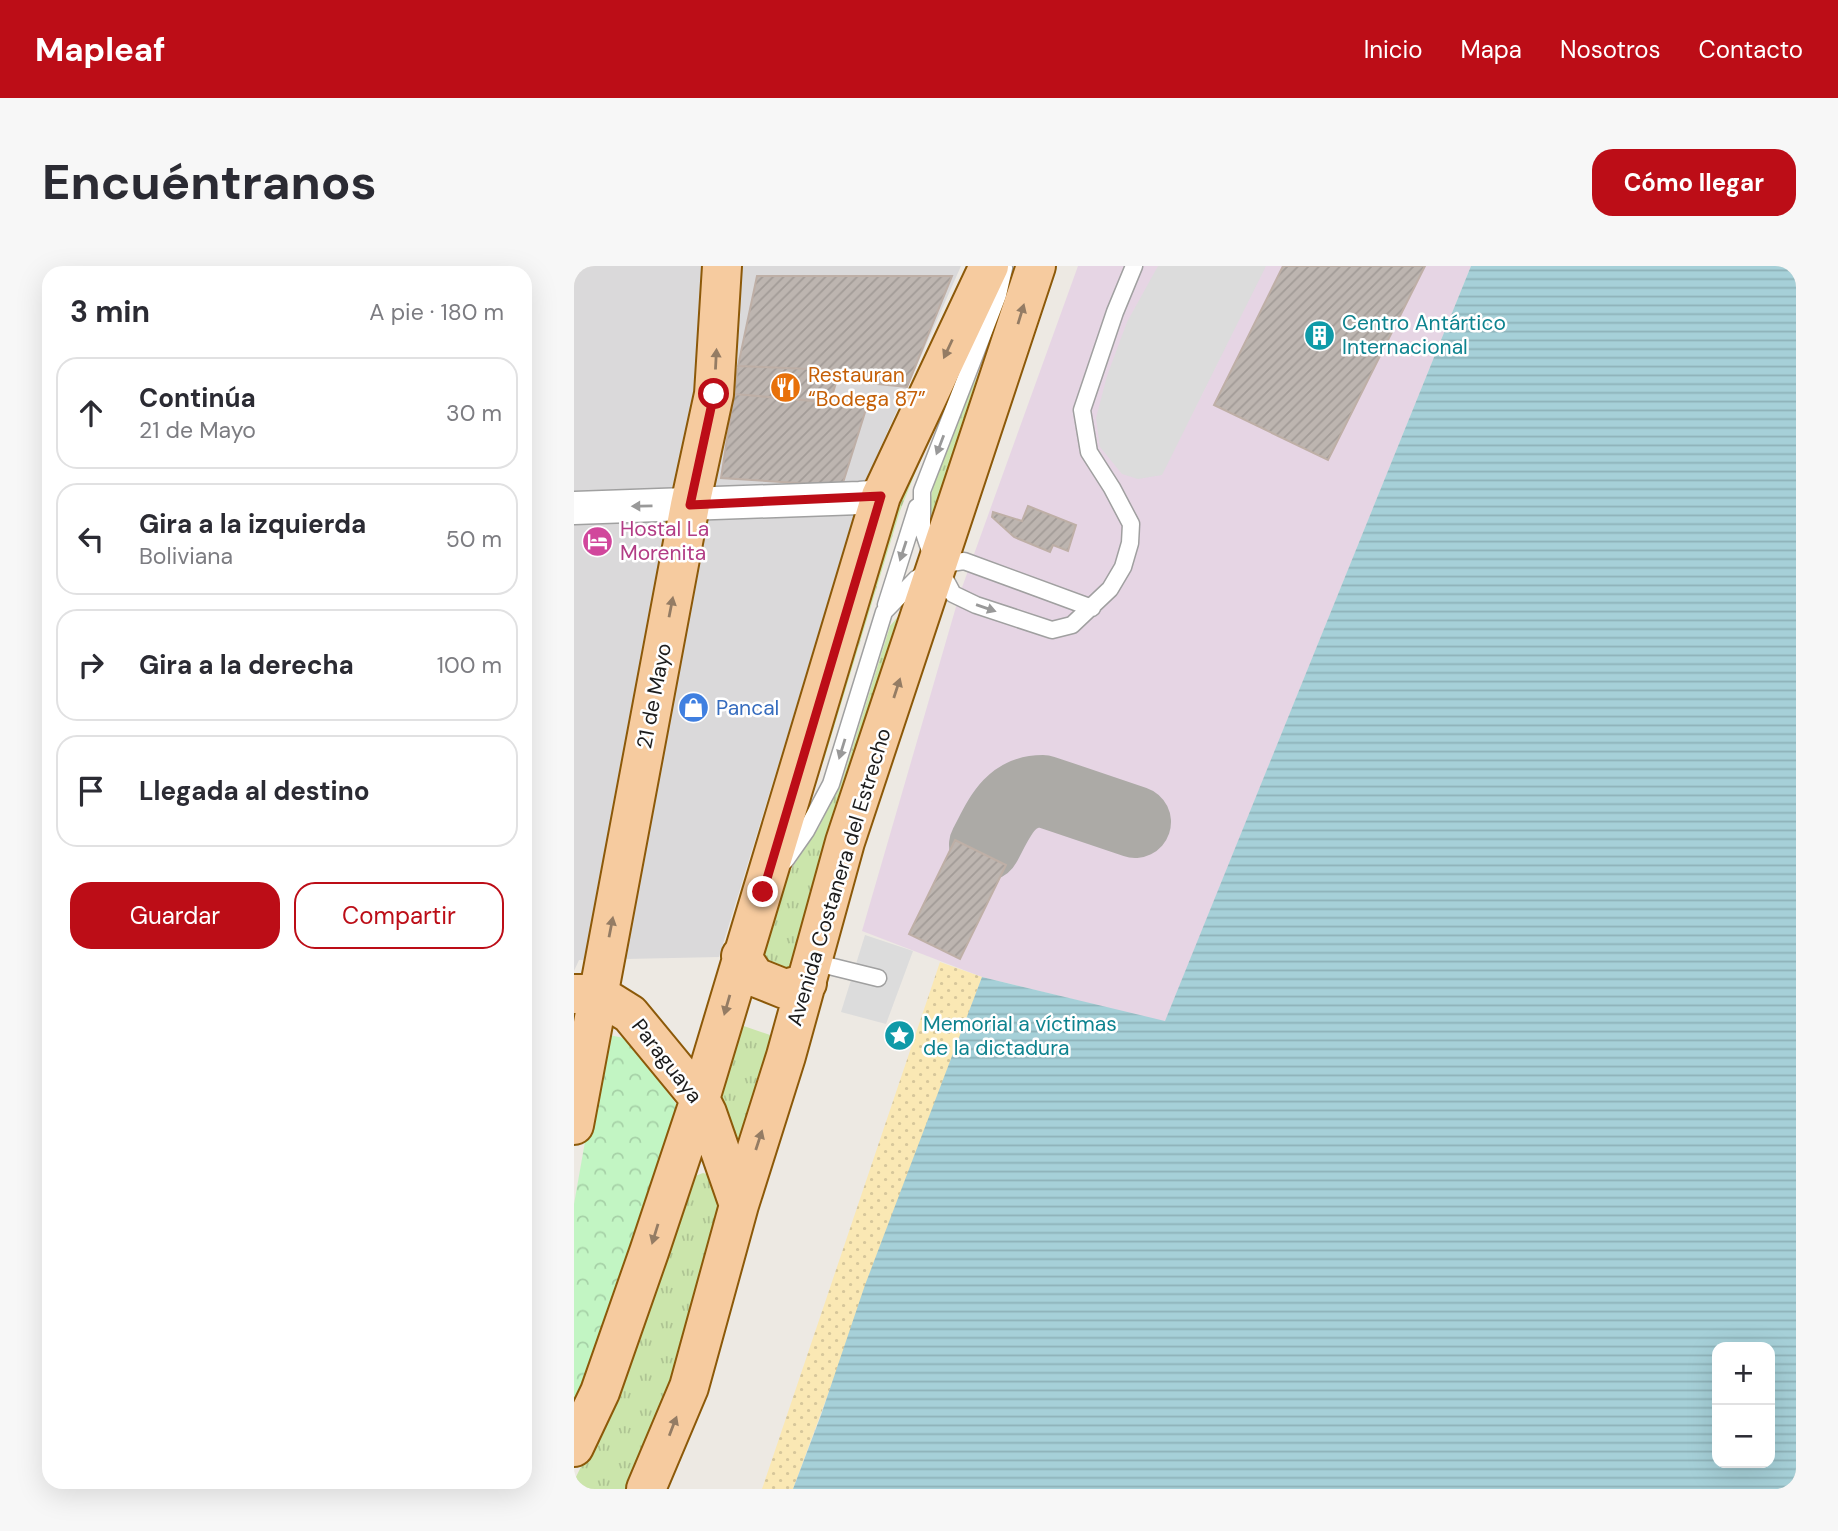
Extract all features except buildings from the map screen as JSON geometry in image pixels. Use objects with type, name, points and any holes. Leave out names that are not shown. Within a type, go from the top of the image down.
[{"type":"main road","name":"21 de Mayo","points":[[574,1125],[586,994],[714,394],[722,266]]},
{"type":"main road","points":[[574,1447],[600,1392],[699,1099],[881,496],[989,266]]},
{"type":"main road","name":"Avenida Costanera del Estrecho","points":[[646,1489],[689,1387],[736,1195],[810,972],[845,842],[1036,266]]},
{"type":"main road","points":[[741,957],[755,977],[785,989],[810,972]]},
{"type":"main road","name":"Paraguaya","points":[[586,994],[630,1014],[699,1099],[707,1113],[736,1195]]},
{"type":"main road","points":[[672,1180],[689,1160],[706,1156],[720,1164],[736,1195]]},
{"type":"street","points":[[574,508],[881,496]]},
{"type":"lane","points":[[763,892],[806,831],[831,785],[922,491],[998,295],[1004,266]]},
{"type":"lane","points":[[922,491],[922,527],[930,551],[953,594],[976,605],[1052,630],[1072,625],[1110,589],[1123,567],[1130,543],[1131,524],[1089,452],[1082,410],[1115,312],[1134,266]]},
{"type":"lane","points":[[884,612],[916,579],[938,565],[964,561],[1092,608]]},
{"type":"lane","points":[[810,972],[877,978]]},
{"type":"shaded area","points":[[574,266],[961,266],[866,480],[719,957],[579,960],[574,971]]},
{"type":"shaded area","points":[[1078,266],[1471,266],[1165,1022],[982,977],[862,931],[960,593]]},
{"type":"shaded area","points":[[1158,266],[1266,266],[1162,475],[1138,479],[1122,474],[1100,447],[1096,418],[1107,376],[1127,322]]},
{"type":"shaded area","points":[[865,935],[913,951],[886,1024],[841,1012]]},
{"type":"green space","points":[[990,347],[937,531],[930,516],[935,480]]},
{"type":"green space","points":[[933,428],[900,511],[824,760],[804,801],[904,479]]},
{"type":"green space","points":[[901,613],[800,971],[784,978],[754,960],[776,892],[819,827],[843,778],[890,626]]},
{"type":"green space","points":[[735,1023],[779,1038],[744,1163],[710,1105]]},
{"type":"green space","points":[[604,1034],[629,1039],[679,1108],[574,1417],[574,1204]]},
{"type":"green space","points":[[703,1173],[713,1176],[721,1189],[718,1207],[693,1309],[638,1489],[574,1489],[574,1481],[618,1391],[690,1178]]},
{"type":"sand","points":[[940,962],[982,977],[793,1489],[762,1489]]},
{"type":"water","points":[[1471,266],[1796,266],[1796,1489],[793,1489],[865,1285],[982,977],[1165,1021]]},
{"type":"taxiway","points":[[985,845],[1013,801],[1031,792],[1043,791],[1135,822]]},
{"type":"place","name":"Centro Antártico Internacional","points":[[1319,335]]},
{"type":"place","name":"Restauran “Bodega 87”","points":[[785,387]]},
{"type":"place","name":"Hostal La Morenita","points":[[597,541]]},
{"type":"place","name":"Pancal","points":[[693,708]]},
{"type":"place","name":"Memorial a víctimas de la dictadura","points":[[900,1036]]},
{"type":"route","points":[[714,394],[690,505],[881,496],[763,892]]}]
